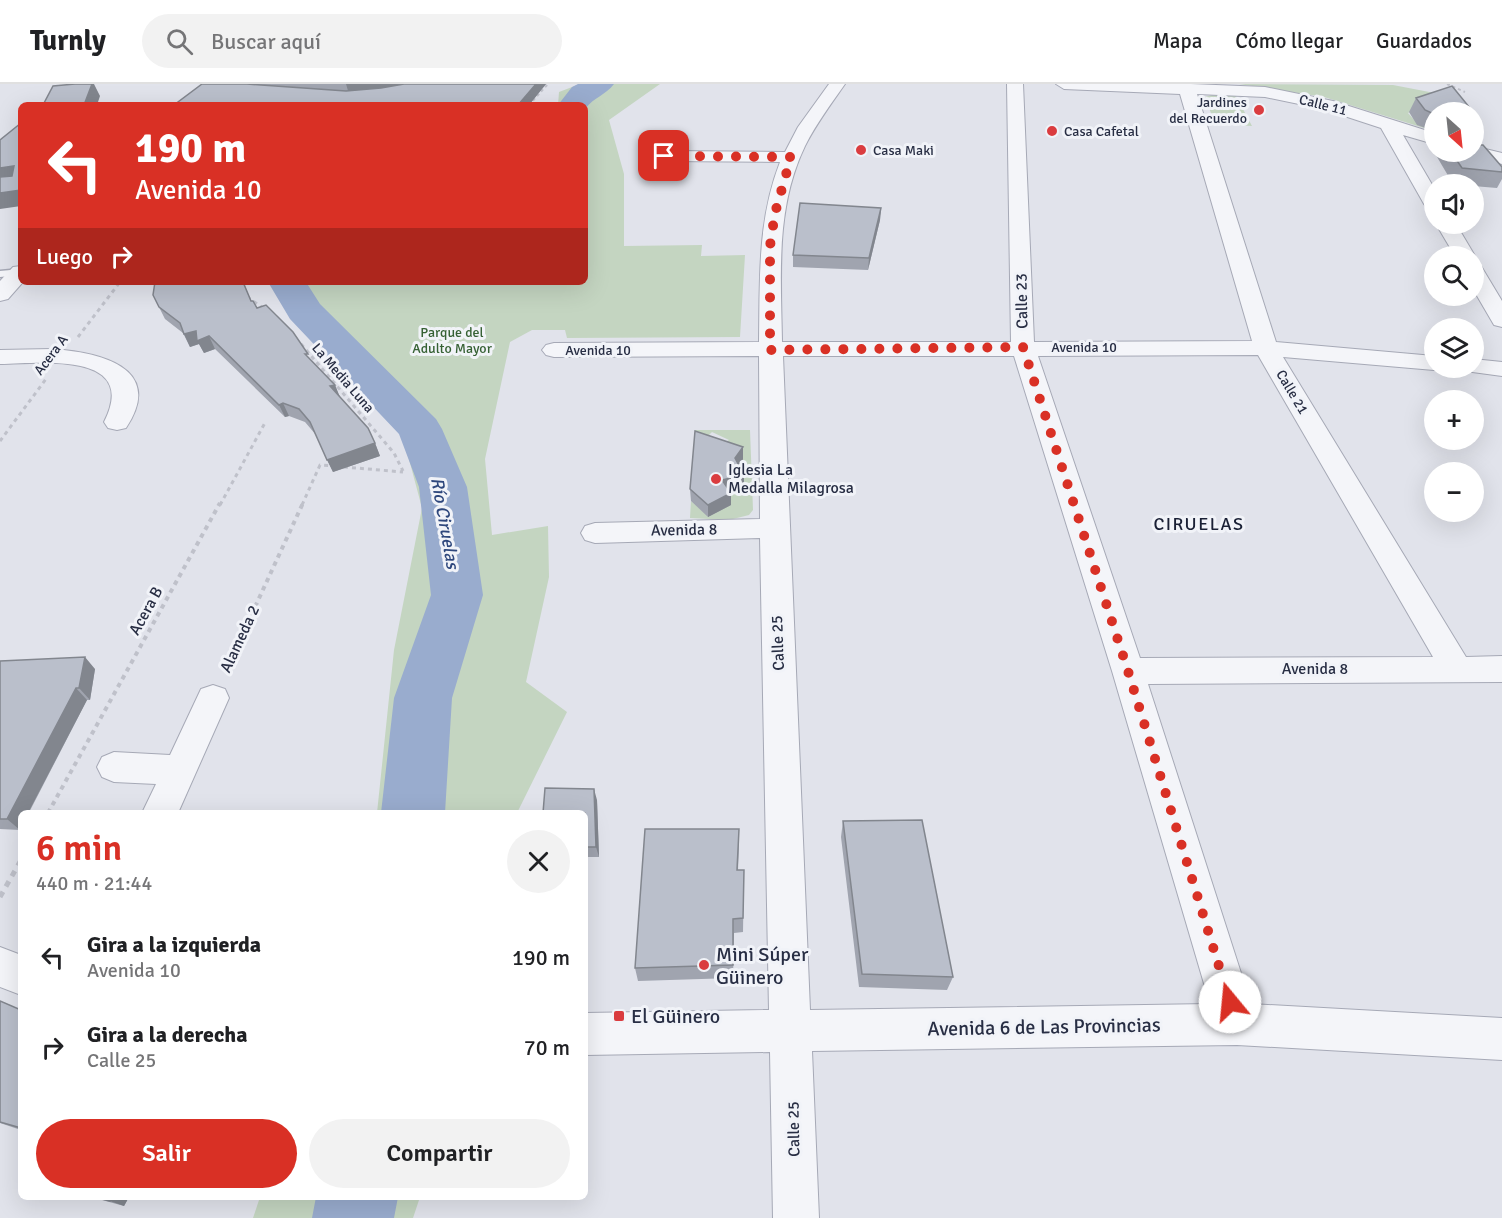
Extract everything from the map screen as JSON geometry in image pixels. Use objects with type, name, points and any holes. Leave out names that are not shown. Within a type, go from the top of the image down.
[{"type":"street","name":"Calle 25","points":[[796,1218],[792,1030],[774,528],[770,246],[775,213],[791,157],[805,130],[837,84]]},
{"type":"street","name":"Calle 23","points":[[1015,84],[1023,347],[1128,671],[1237,1024]]},
{"type":"street","name":"Calle 11","points":[[1064,84],[1239,90],[1285,96],[1327,105],[1424,136]]},
{"type":"street","name":"Calle 21","points":[[1186,88],[1266,348],[1457,669]]},
{"type":"street","points":[[1387,123],[1424,187]]},
{"type":"street","points":[[1484,154],[1502,159]]},
{"type":"street","points":[[664,156],[791,157]]},
{"type":"street","points":[[0,294],[18,275]]},
{"type":"street","points":[[1484,290],[1502,320]]},
{"type":"street","name":"Avenida 10","points":[[554,350],[1266,348],[1424,362]]},
{"type":"street","points":[[0,357],[63,357],[97,362],[119,377],[125,388],[124,405],[117,422]]},
{"type":"street","points":[[1484,367],[1502,369]]},
{"type":"street","name":"Avenida 8","points":[[594,533],[774,528]]},
{"type":"street","name":"Avenida 8","points":[[1128,671],[1502,669]]},
{"type":"street","points":[[161,810],[213,698]]},
{"type":"street","points":[[114,767],[180,770]]},
{"type":"street","points":[[0,967],[18,974]]},
{"type":"street","name":"Avenida 6 de Las Provincias","points":[[588,1034],[1237,1024],[1502,1039]]},
{"type":"lane","points":[[0,274],[18,272]]},
{"type":"path","points":[[532,102],[548,84]]},
{"type":"path","points":[[1447,84],[1465,92]]},
{"type":"path","name":"Acera A","points":[[0,441],[118,285]]},
{"type":"path","points":[[245,296],[268,312]]},
{"type":"path","name":"La Media Luna","points":[[298,341],[394,453],[403,472],[320,465]]},
{"type":"path","name":"Acera B","points":[[50,810],[266,421]]},
{"type":"path","name":"Alameda 2","points":[[213,698],[320,465]]},
{"type":"path","points":[[0,897],[18,865]]},
{"type":"green space","name":"Parque del Adulto Mayor","points":[[580,84],[660,84],[609,120],[624,174],[624,246],[702,245],[701,256],[745,255],[740,337],[567,338],[565,330],[532,330],[510,342],[485,459],[492,535],[548,526],[549,577],[526,682],[567,712],[518,810],[377,810],[394,650],[422,508],[402,433],[274,285],[588,285],[588,102],[558,102],[559,92]]},
{"type":"green space","points":[[1239,84],[1393,85],[1445,95],[1431,102],[1424,102],[1424,105],[1408,113],[1415,121],[1424,125],[1424,128],[1324,97]]},
{"type":"green space","points":[[1236,96],[1252,126],[1215,124],[1205,97]]},
{"type":"green space","points":[[695,430],[750,430],[753,510],[749,515],[729,520],[690,518],[691,501],[709,517],[722,493],[744,487],[721,444],[729,440],[712,432],[695,449]]},
{"type":"green space","points":[[259,1200],[419,1200],[413,1218],[253,1218]]},
{"type":"building","points":[[92,84],[85,102],[45,102],[53,86]]},
{"type":"building","points":[[202,84],[247,84],[346,91],[404,84],[536,84],[521,102],[178,102]]},
{"type":"building","points":[[1452,86],[1465,102],[1424,102],[1424,109],[1416,98]]},
{"type":"building","points":[[18,125],[18,190],[0,193],[0,177],[12,176],[14,166],[0,168],[0,140]]},
{"type":"building","points":[[1484,146],[1502,167],[1502,172],[1462,168],[1458,162],[1484,162]]},
{"type":"building","points":[[800,203],[881,208],[869,258],[793,255]]},
{"type":"building","points":[[155,285],[244,285],[251,301],[257,308],[266,305],[293,332],[308,354],[305,354],[335,385],[330,386],[368,428],[375,443],[327,460],[310,422],[299,409],[283,403],[279,405],[209,336],[197,341],[196,331],[184,334],[180,323],[159,307],[153,295]]},
{"type":"building","name":"Iglesia La Medalla Milagrosa","points":[[695,431],[743,447],[735,458],[744,475],[722,480],[731,493],[708,505],[690,489]]},
{"type":"building","points":[[85,657],[79,688],[76,688],[7,819],[0,819],[0,661]]},
{"type":"building","points":[[545,788],[594,789],[596,847],[588,847],[588,810],[543,810]]},
{"type":"building","points":[[922,820],[953,977],[862,974],[843,821]]},
{"type":"building","points":[[645,829],[739,829],[737,870],[744,870],[743,918],[733,919],[733,965],[635,968]]},
{"type":"building","points":[[0,1001],[18,1009],[18,1127],[0,1122]]},
{"type":"waterway","name":"Río Ciruelas","points":[[575,102],[582,93],[600,84]]},
{"type":"waterway","name":"Río Ciruelas","points":[[289,285],[304,311],[420,429],[443,487],[457,595],[423,698],[413,810]]},
{"type":"waterway","name":"Río Ciruelas","points":[[353,1218],[356,1200]]},
{"type":"place","name":"Jardines del Recuerdo","points":[[1259,110]]},
{"type":"place","name":"Casa Cafetal","points":[[1052,131]]},
{"type":"place","name":"Casa Maki","points":[[861,150]]},
{"type":"place","name":"Iglesia La Medalla Milagrosa","points":[[716,479]]},
{"type":"place","name":"Mini Súper Güinero","points":[[704,965]]},
{"type":"place","name":"El Güinero","points":[[619,1016]]},
{"type":"district","name":"CIRUELAS","points":[[1199,524]]},
{"type":"route","points":[[664,156],[791,157],[775,213],[770,246],[770,350],[1023,347],[1128,671],[1230,1002]]}]
